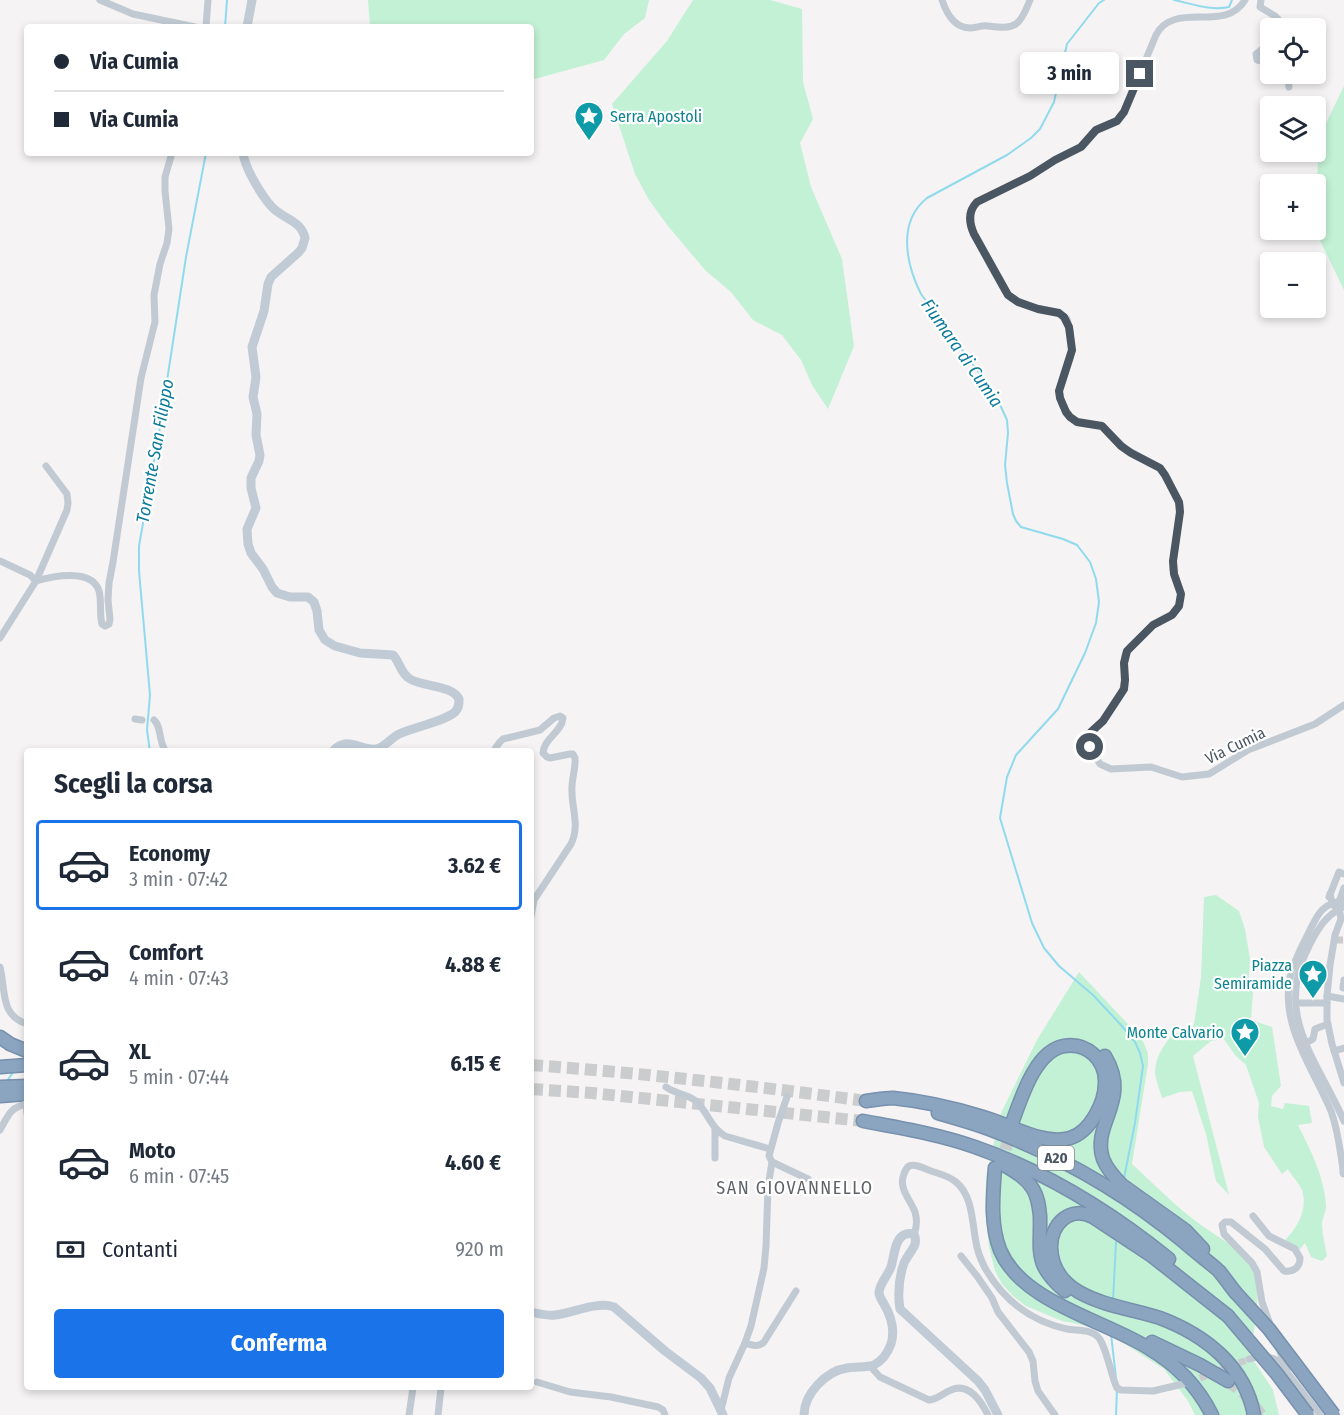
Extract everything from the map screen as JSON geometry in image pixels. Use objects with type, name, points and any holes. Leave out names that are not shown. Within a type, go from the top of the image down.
[{"type":"highway","points":[[0,1037],[22,1049]]},
{"type":"highway","name":"A20","points":[[1220,1272],[1159,1222],[1133,1204],[1072,1166],[1033,1147],[984,1127],[931,1111],[866,1101],[891,1098],[932,1104],[986,1118],[1044,1138],[1061,1140],[1080,1132],[1098,1109],[1106,1080],[1095,1056],[1084,1048],[1075,1046],[1063,1046],[1047,1054],[1027,1083],[1010,1121],[1023,1080],[1034,1062],[1053,1045],[1069,1041],[1085,1042],[1099,1050],[1109,1063],[1115,1082],[1113,1102],[1101,1140],[1106,1165],[1122,1185],[1185,1230],[1204,1250],[1236,1293],[1269,1329],[1334,1415]]},
{"type":"highway","points":[[0,1067],[24,1065]]},
{"type":"highway","points":[[0,1087],[24,1086]]},
{"type":"highway","points":[[0,1096],[24,1094]]},
{"type":"highway","name":"A20","points":[[863,1121],[923,1132],[974,1146],[1026,1167],[1120,1222],[1173,1263],[1204,1291],[1265,1359],[1308,1415]]},
{"type":"highway","points":[[974,1146],[1024,1179],[1033,1189],[1040,1209],[1041,1257],[1046,1271],[1056,1283],[1088,1302],[1168,1326],[1206,1347],[1234,1376],[1243,1392],[1250,1415]]},
{"type":"highway","points":[[1212,1415],[1193,1385],[1161,1356],[1132,1339],[1047,1298],[1028,1286],[1017,1275],[1000,1250],[996,1236],[993,1206],[998,1169],[997,1199],[1000,1235],[1010,1258],[1026,1278],[1056,1298],[1179,1355],[1228,1381]]},
{"type":"highway","points":[[1228,1316],[1152,1256],[1093,1217],[1083,1213],[1073,1214],[1064,1218],[1057,1225],[1052,1239],[1052,1254],[1055,1267],[1066,1283],[1090,1298],[1171,1323],[1209,1344],[1225,1357],[1238,1373],[1250,1397],[1254,1415]]},
{"type":"street","points":[[100,0],[133,14],[181,24]]},
{"type":"street","points":[[206,24],[208,0]]},
{"type":"street","points":[[248,24],[252,0]]},
{"type":"street","points":[[942,0],[951,18],[959,25],[969,28],[1016,24],[1030,0]]},
{"type":"street","name":"Via Cumia","points":[[1245,0],[1239,8],[1229,14],[1179,19],[1163,24],[1120,118],[1096,130],[1081,147],[977,202],[971,210],[971,223],[974,234],[1008,295],[1032,307],[1059,313],[1066,320],[1072,350],[1059,391],[1062,404],[1070,417],[1080,423],[1102,426],[1121,446],[1160,468],[1180,505],[1173,561],[1174,574],[1181,594],[1179,606],[1172,615],[1153,625],[1130,647],[1125,655],[1125,680],[1122,693],[1103,721],[1089,736],[1090,747],[1097,761],[1111,769],[1151,767],[1182,777],[1205,775],[1248,750],[1315,724],[1344,705]]},
{"type":"street","points":[[1261,0],[1260,7],[1277,18]]},
{"type":"street","points":[[36,581],[53,577],[88,578],[98,588],[102,624],[105,626],[109,624],[109,583],[141,378],[155,322],[154,295],[169,229],[165,177],[171,156]]},
{"type":"street","points":[[244,156],[245,163],[266,199],[276,211],[301,227],[305,238],[303,248],[271,277],[264,311],[252,347],[256,377],[253,397],[257,414],[256,428],[260,461],[251,477],[256,508],[247,530],[249,549],[277,593],[290,597],[308,597],[314,602],[319,630],[328,642],[365,654],[393,655],[408,678],[453,692],[459,699],[459,706],[455,712],[400,734],[379,748]]},
{"type":"street","points":[[0,638],[36,581],[67,510],[67,494],[46,466]]},
{"type":"street","points":[[0,561],[30,575],[36,581]]},
{"type":"street","points":[[496,748],[503,740],[514,735],[540,730],[554,718],[560,716],[563,718],[563,723],[546,744],[543,753],[550,758],[570,754],[573,754],[575,758],[572,791],[576,819],[575,834],[571,844],[534,900]]},
{"type":"street","points":[[154,720],[158,724],[164,748]]},
{"type":"street","points":[[337,748],[348,743],[367,748]]},
{"type":"street","points":[[1344,874],[1339,872],[1324,908],[1318,914],[1306,938],[1292,972],[1288,1000],[1292,1021],[1304,1057],[1332,1116],[1344,1170]]},
{"type":"street","points":[[1344,888],[1339,905],[1341,919],[1335,940],[1327,1000],[1328,1024],[1344,1083]]},
{"type":"street","points":[[1330,894],[1339,905]]},
{"type":"street","points":[[1324,908],[1339,905]]},
{"type":"street","points":[[1339,905],[1321,924],[1306,950],[1298,974],[1295,1006],[1306,1043],[1344,1121]]},
{"type":"street","points":[[0,967],[3,1003],[9,1015],[23,1023]]},
{"type":"street","points":[[1343,988],[1344,980]]},
{"type":"street","points":[[1300,1003],[1344,999]]},
{"type":"street","points":[[1306,1043],[1313,1039],[1315,1029],[1328,1024]]},
{"type":"street","points":[[1334,1051],[1344,1048]]},
{"type":"street","points":[[666,1087],[697,1102],[715,1129],[725,1136],[770,1149]]},
{"type":"street","points":[[722,1413],[729,1378],[753,1318],[765,1261],[768,1187],[772,1162],[769,1156],[787,1097]]},
{"type":"street","points":[[0,1130],[11,1112],[24,1105]]},
{"type":"street","points":[[715,1129],[716,1158]]},
{"type":"street","points":[[772,1162],[808,1179]]},
{"type":"street","points":[[998,1415],[978,1381],[900,1309],[901,1272],[916,1240],[914,1234],[916,1215],[905,1195],[902,1182],[905,1171],[912,1166],[948,1178],[960,1186],[970,1208],[979,1255],[1000,1290],[1015,1305],[1034,1317],[1060,1327],[1098,1336],[1117,1388],[1153,1391],[1183,1384]]},
{"type":"street","points":[[1253,1216],[1269,1236],[1295,1249],[1300,1258],[1296,1269],[1284,1271],[1265,1249],[1231,1222],[1222,1225],[1224,1234],[1252,1263],[1257,1272],[1262,1302],[1287,1372]]},
{"type":"street","points":[[804,1415],[805,1403],[809,1395],[832,1373],[846,1368],[876,1364],[890,1347],[891,1319],[879,1296],[879,1289],[889,1271],[900,1238],[908,1233],[914,1234]]},
{"type":"street","points":[[961,1256],[992,1298],[998,1312],[1029,1352],[1033,1361],[1038,1391],[1055,1415]]},
{"type":"street","points":[[745,1342],[756,1346],[764,1342],[796,1291]]},
{"type":"street","points":[[534,1313],[553,1315],[603,1305],[614,1307],[665,1351],[701,1378],[710,1388],[722,1413]]},
{"type":"street","points":[[1249,1359],[1260,1357],[1278,1360],[1320,1415]]},
{"type":"street","points":[[870,1366],[880,1377],[929,1400],[935,1400],[953,1389],[965,1389],[978,1399],[988,1415]]},
{"type":"street","points":[[537,1382],[570,1392],[658,1407],[665,1415]]},
{"type":"street","points":[[409,1415],[413,1390]]},
{"type":"street","points":[[438,1415],[441,1390]]},
{"type":"green space","points":[[368,0],[649,0],[645,18],[624,34],[604,60],[534,79],[534,24],[370,24]]},
{"type":"green space","points":[[693,0],[770,0],[802,9],[803,82],[813,119],[800,143],[811,187],[842,259],[854,346],[828,409],[812,385],[801,360],[782,335],[753,320],[731,292],[706,271],[668,226],[649,200],[635,174],[612,104],[667,41]]},
{"type":"green space","points":[[1344,86],[1344,290],[1320,240],[1326,240],[1326,174],[1317,174],[1318,162],[1326,162],[1326,123]]},
{"type":"green space","points":[[1216,895],[1239,911],[1245,929],[1250,959],[1248,989],[1253,992],[1251,1020],[1272,1027],[1281,1086],[1272,1096],[1271,1106],[1283,1109],[1285,1103],[1309,1106],[1312,1123],[1298,1125],[1316,1164],[1325,1194],[1326,1208],[1322,1227],[1327,1256],[1322,1261],[1311,1257],[1305,1243],[1300,1249],[1285,1240],[1301,1217],[1304,1204],[1302,1190],[1288,1169],[1282,1174],[1264,1147],[1258,1117],[1259,1103],[1246,1065],[1235,1055],[1224,1039],[1211,1041],[1193,1056],[1229,1195],[1216,1181],[1206,1134],[1192,1091],[1162,1098],[1157,1082],[1155,1067],[1164,1046],[1174,1033],[1188,1033],[1194,1024],[1201,978],[1204,897]]},
{"type":"green space","points":[[1079,972],[1142,1039],[1148,1053],[1132,1164],[1188,1215],[1237,1250],[1255,1273],[1258,1290],[1250,1355],[1273,1390],[1279,1415],[1195,1415],[1188,1401],[1164,1369],[1097,1328],[1062,1321],[1026,1306],[1002,1284],[995,1271],[989,1247],[985,1210],[986,1176],[1001,1113],[1037,1040]]},
{"type":"waterway","name":"Torrente San Filippo","points":[[225,24],[227,0]]},
{"type":"waterway","name":"Fiumara di Cumia","points":[[1104,0],[1099,3],[1067,44],[1054,102],[1040,129],[1007,155],[927,198],[911,219],[907,244],[911,270],[921,294],[996,396],[1007,420],[1005,465],[1016,521],[1021,527],[1077,545],[1090,562],[1096,579],[1099,602],[1096,623],[1085,653],[1058,709],[1016,755],[1007,777],[1000,818],[1032,923],[1044,948],[1059,966],[1093,995],[1121,1025],[1135,1042],[1140,1053],[1143,1066],[1124,1178]]},
{"type":"waterway","name":"Fiumara di Cumia","points":[[1174,0],[1215,8],[1229,7],[1232,0]]},
{"type":"waterway","name":"Torrente San Filippo","points":[[149,748],[147,730],[150,695],[139,571],[139,546],[186,257],[205,156]]},
{"type":"waterway","name":"Torrente San Filippo","points":[[7,1081],[14,1071]]},
{"type":"waterway","name":"Fiumara di Cumia","points":[[1113,1301],[1116,1242]]},
{"type":"waterway","name":"Fiumara di Cumia","points":[[1111,1334],[1116,1378]]},
{"type":"waterway","name":"Fiumara di Cumia","points":[[1116,1415],[1117,1390]]},
{"type":"tunnel","points":[[1336,940],[1344,940]]},
{"type":"tunnel","points":[[534,1065],[699,1080],[866,1101]]},
{"type":"tunnel","points":[[534,1089],[863,1121]]},
{"type":"tunnel","points":[[1001,1167],[1011,1128]]},
{"type":"tunnel","points":[[1190,1382],[1249,1359]]},
{"type":"tunnel","points":[[1228,1381],[1245,1394],[1261,1415]]},
{"type":"place","name":"Serra Apostoli","points":[[589,142]]},
{"type":"place","name":"Piazza Semiramide","points":[[1313,1000]]},
{"type":"place","name":"Monte Calvario","points":[[1245,1058]]},
{"type":"district","name":"SAN GIOVANNELLO","points":[[795,1188]]},
{"type":"route","points":[[1090,747],[1088,740],[1091,732],[1103,721],[1124,689],[1124,663],[1127,651],[1153,625],[1172,615],[1179,606],[1181,594],[1174,574],[1173,561],[1180,505],[1160,468],[1121,446],[1102,426],[1080,423],[1070,417],[1062,404],[1059,391],[1072,350],[1068,323],[1062,314],[1032,307],[1008,295],[974,234],[970,214],[977,202],[1081,147],[1096,130],[1117,121],[1124,112],[1140,74]]}]
